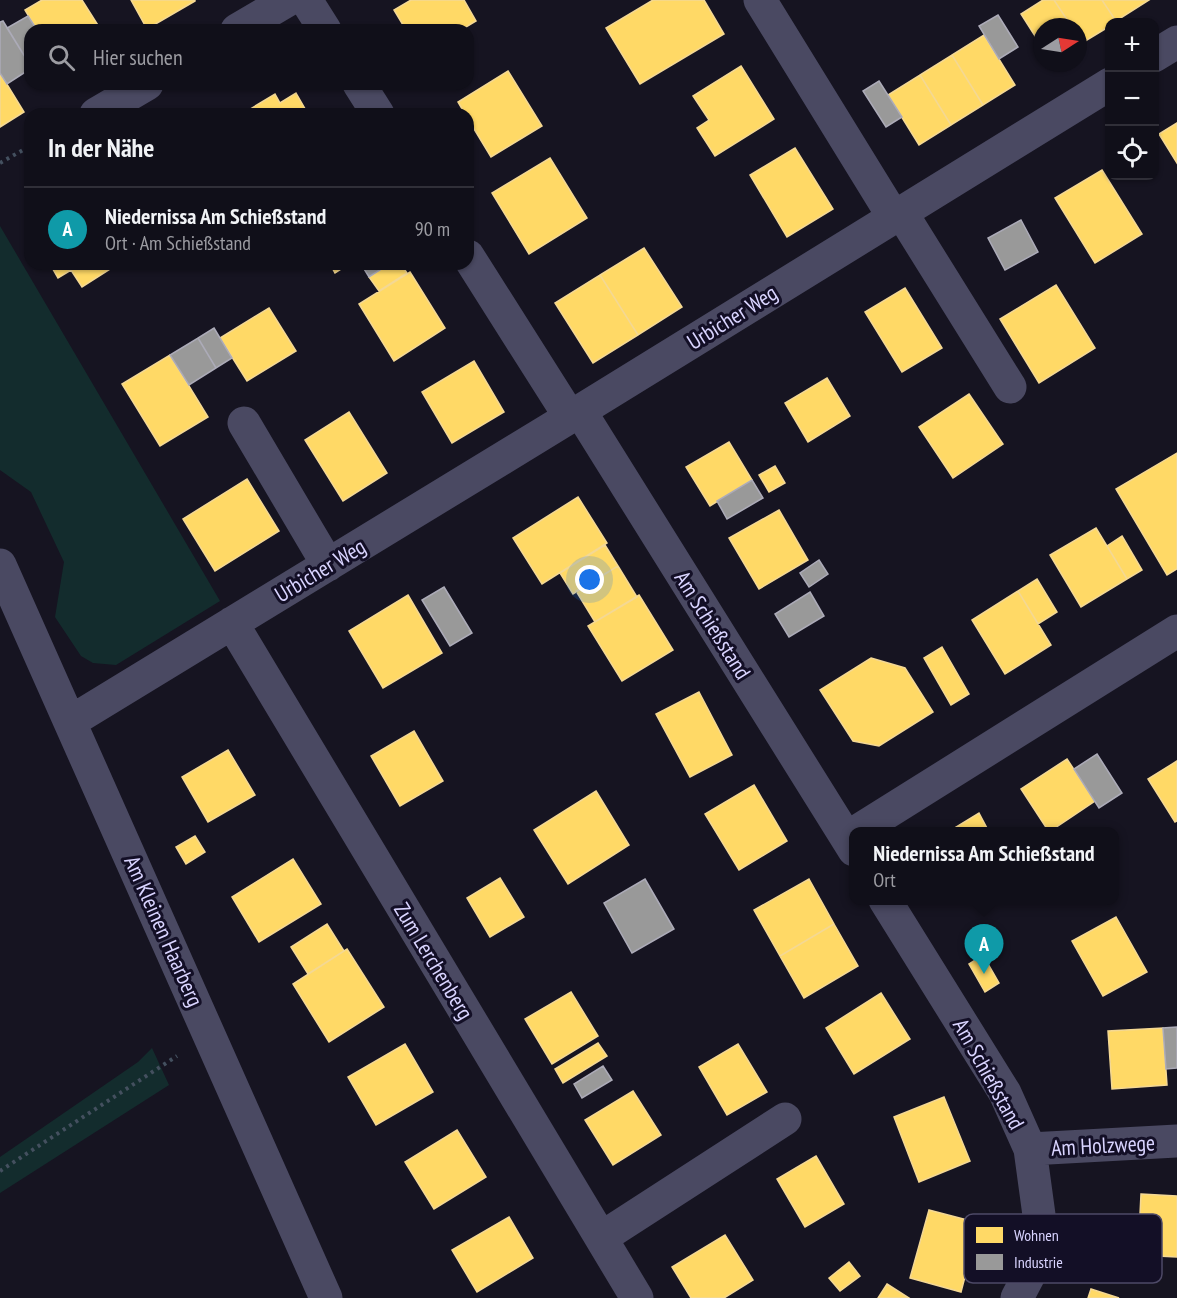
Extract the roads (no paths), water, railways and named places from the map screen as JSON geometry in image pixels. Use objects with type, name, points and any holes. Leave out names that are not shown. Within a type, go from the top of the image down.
[{"type":"street","points":[[247,24],[288,0]]},
{"type":"street","points":[[306,0],[321,24]]},
{"type":"street","points":[[759,0],[1010,387]]},
{"type":"street","points":[[1159,53],[1177,42]]},
{"type":"street","name":"Urbicher Weg","points":[[70,722],[1105,87]]},
{"type":"street","points":[[106,108],[137,90]]},
{"type":"street","points":[[363,90],[374,108]]},
{"type":"street","points":[[474,265],[575,414]]},
{"type":"street","name":"Am Schießstand","points":[[575,414],[849,833]]},
{"type":"street","points":[[244,423],[328,565]]},
{"type":"street","name":"Am Kleinen Haarberg","points":[[0,565],[326,1298]]},
{"type":"street","name":"Zum Lerchenberg","points":[[232,623],[637,1298]]},
{"type":"street","name":"Am Schießstand","points":[[869,827],[1177,631]]},
{"type":"street","name":"Am Schießstand","points":[[888,905],[1005,1093],[1030,1149],[1039,1214]]},
{"type":"street","points":[[601,1238],[785,1119]]},
{"type":"street","name":"Am Holzwege","points":[[1030,1149],[1177,1141]]},
{"type":"street","name":"Am Schießstand","points":[[1017,1298],[1025,1283]]},
{"type":"place","name":"Niedernissa Am Schießstand","points":[[984,974]]}]
